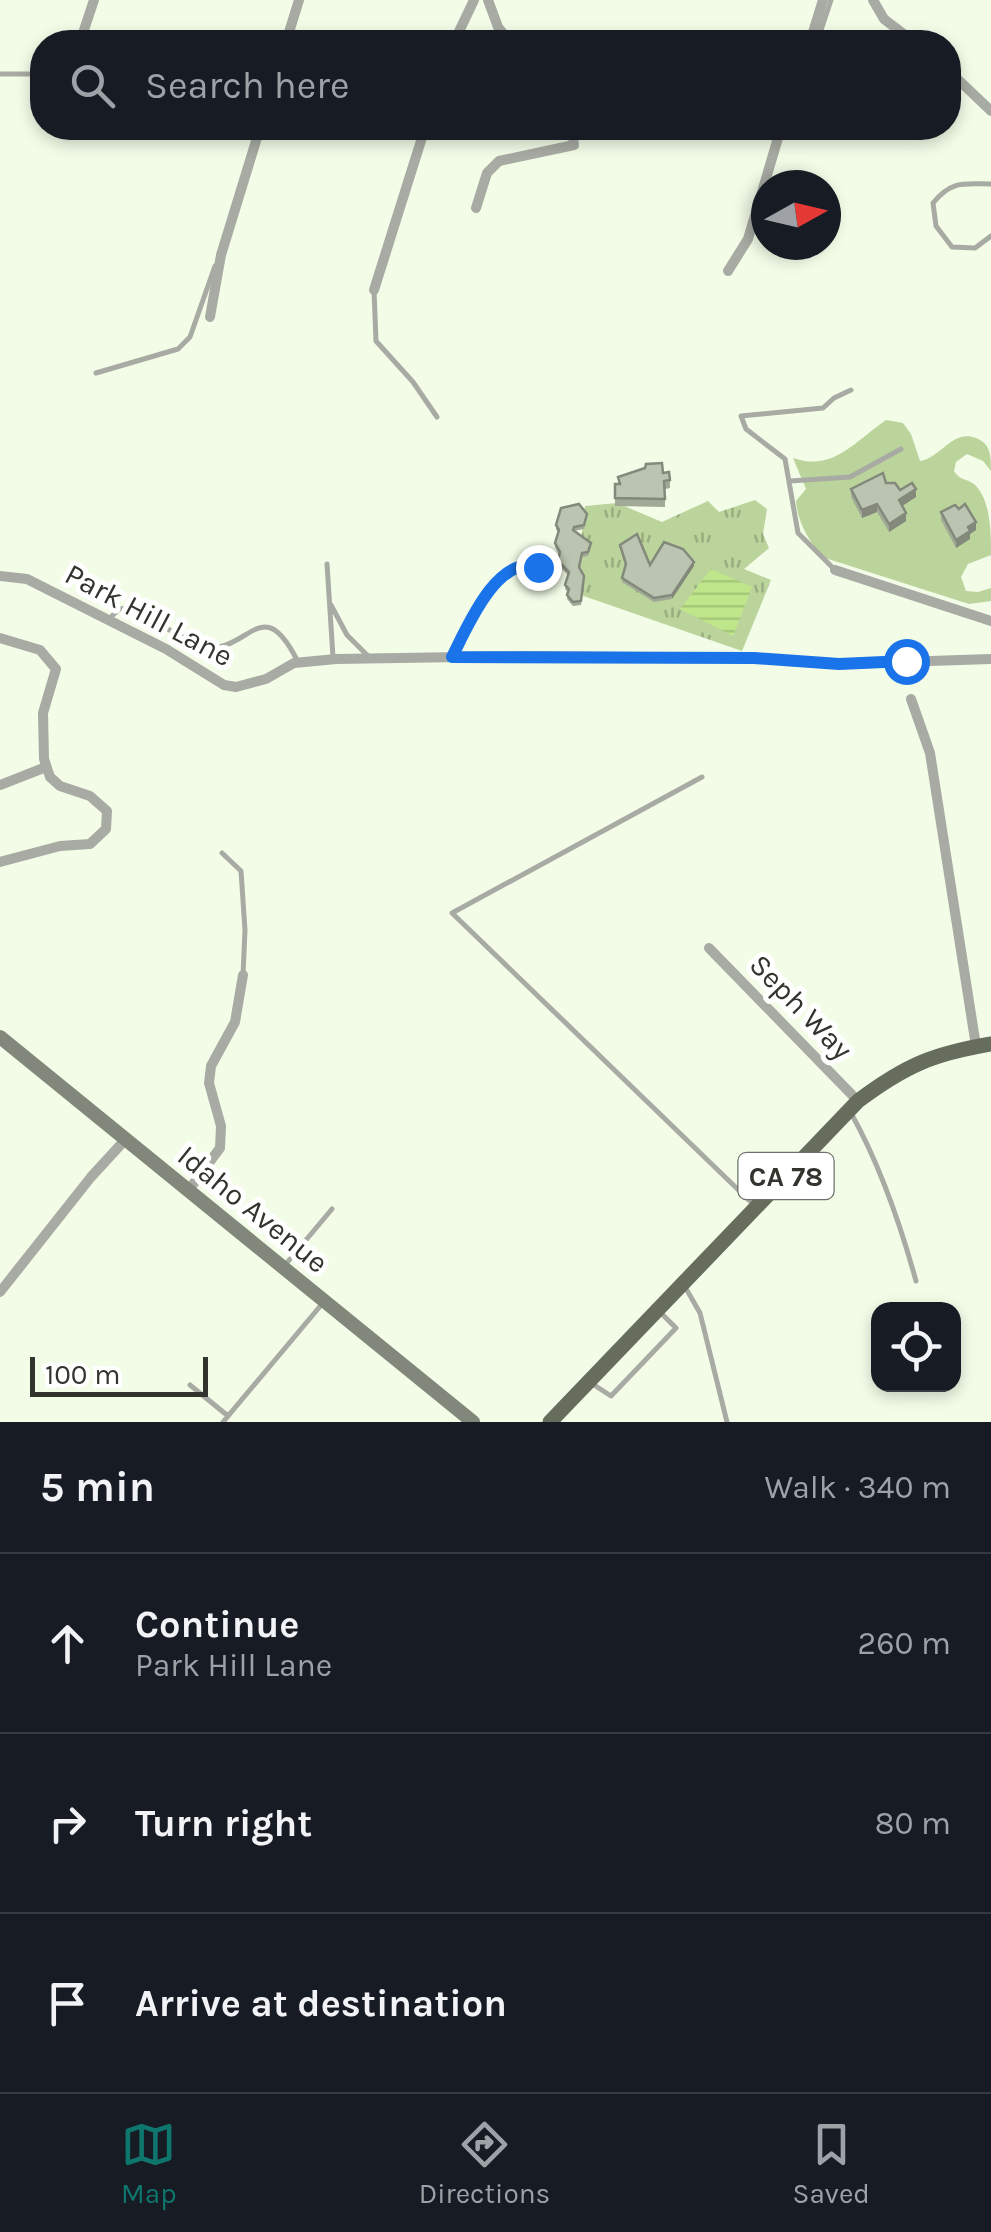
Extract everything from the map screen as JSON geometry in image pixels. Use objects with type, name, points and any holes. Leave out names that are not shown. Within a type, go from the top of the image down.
[{"type":"main road","name":"CA 78","points":[[550,1422],[854,1106],[917,1062],[950,1050],[983,1045]]},
{"type":"street","points":[[84,30],[94,0]]},
{"type":"street","points":[[290,30],[299,0]]},
{"type":"street","points":[[460,30],[474,0]]},
{"type":"street","points":[[488,0],[500,30]]},
{"type":"street","points":[[814,30],[824,0]]},
{"type":"street","points":[[873,0],[884,19],[898,30]]},
{"type":"street","points":[[961,82],[991,111]]},
{"type":"street","points":[[210,317],[221,255],[256,140]]},
{"type":"street","points":[[374,290],[421,140]]},
{"type":"street","points":[[476,208],[487,173],[499,161],[574,145],[573,140]]},
{"type":"street","points":[[728,271],[748,239],[777,140]]},
{"type":"street","points":[[835,570],[991,621]]},
{"type":"street","name":"Park Hill Lane","points":[[0,576],[28,579],[166,649],[224,686],[266,680],[299,663],[371,658],[754,658],[839,664],[991,659]]},
{"type":"street","points":[[0,638],[40,650],[56,670],[43,713],[46,767],[60,786],[90,796],[107,811],[106,829],[90,844],[60,846],[0,862]]},
{"type":"street","points":[[911,699],[930,753],[983,1045]]},
{"type":"street","points":[[0,786],[46,767]]},
{"type":"street","name":"Seph Way","points":[[708,948],[854,1106]]},
{"type":"street","points":[[188,1191],[220,1148],[220,1126],[209,1083],[211,1066],[235,1022],[242,975]]},
{"type":"street","name":"Idaho Avenue","points":[[0,1037],[473,1422]]},
{"type":"street","points":[[0,1292],[125,1140]]},
{"type":"lane","points":[[822,30],[832,0]]},
{"type":"lane","points":[[0,74],[30,74]]},
{"type":"lane","points":[[991,184],[946,187],[933,203],[936,226],[952,247],[975,248],[991,236]]},
{"type":"lane","points":[[96,374],[178,349],[190,337],[221,255]]},
{"type":"lane","points":[[374,290],[376,341],[438,417]]},
{"type":"lane","points":[[835,570],[798,533],[785,459],[746,428],[741,416],[823,408],[852,390]]},
{"type":"lane","points":[[790,481],[850,477],[901,450]]},
{"type":"lane","points":[[327,564],[333,660]]},
{"type":"lane","points":[[452,657],[486,596],[504,575],[524,565],[553,573]]},
{"type":"lane","points":[[329,602],[348,635],[371,658]]},
{"type":"lane","points":[[108,620],[119,609],[129,608],[201,648],[212,650],[228,647],[254,628],[266,627],[282,634],[299,663]]},
{"type":"lane","points":[[702,777],[452,913],[756,1207]]},
{"type":"lane","points":[[222,853],[241,871],[245,930],[242,975]]},
{"type":"lane","points":[[854,1106],[904,1238],[916,1281]]},
{"type":"lane","points":[[282,1267],[332,1209]]},
{"type":"lane","points":[[683,1282],[700,1314],[727,1422]]},
{"type":"lane","points":[[190,1385],[226,1419],[324,1302]]},
{"type":"lane","points":[[589,1381],[611,1396],[676,1328],[657,1309]]},
{"type":"green space","points":[[886,420],[903,423],[920,461],[960,437],[976,438],[987,447],[991,471],[983,461],[967,454],[956,462],[954,471],[980,490],[990,527],[991,555],[968,564],[961,577],[966,591],[991,588],[991,601],[969,604],[822,557],[809,538],[796,501],[806,489],[793,458],[832,458]]},
{"type":"green space","points":[[755,500],[767,509],[763,534],[769,548],[744,569],[771,580],[742,651],[575,593],[585,506],[617,503],[662,522],[708,501],[719,512]]},
{"type":"shaded area","points":[[711,569],[752,587],[733,636],[680,609]]},
{"type":"building","points":[[662,463],[663,473],[669,472],[670,480],[664,481],[665,499],[615,498],[618,477],[645,468],[646,464]]},
{"type":"building","points":[[883,473],[886,483],[895,483],[900,490],[912,483],[916,489],[899,500],[906,513],[889,524],[877,504],[862,510],[851,489]]},
{"type":"building","points":[[579,504],[587,514],[584,525],[573,530],[591,543],[588,552],[582,553],[579,567],[584,576],[581,601],[573,602],[565,585],[569,572],[558,561],[556,525],[561,508]]},
{"type":"building","points":[[965,504],[976,522],[956,540],[941,512]]},
{"type":"building","points":[[637,534],[650,565],[664,542],[683,549],[694,562],[672,595],[654,598],[622,578],[626,564],[620,545]]},
{"type":"route","points":[[538,567],[519,566],[499,580],[452,657],[754,658],[839,664],[906,661]]}]
